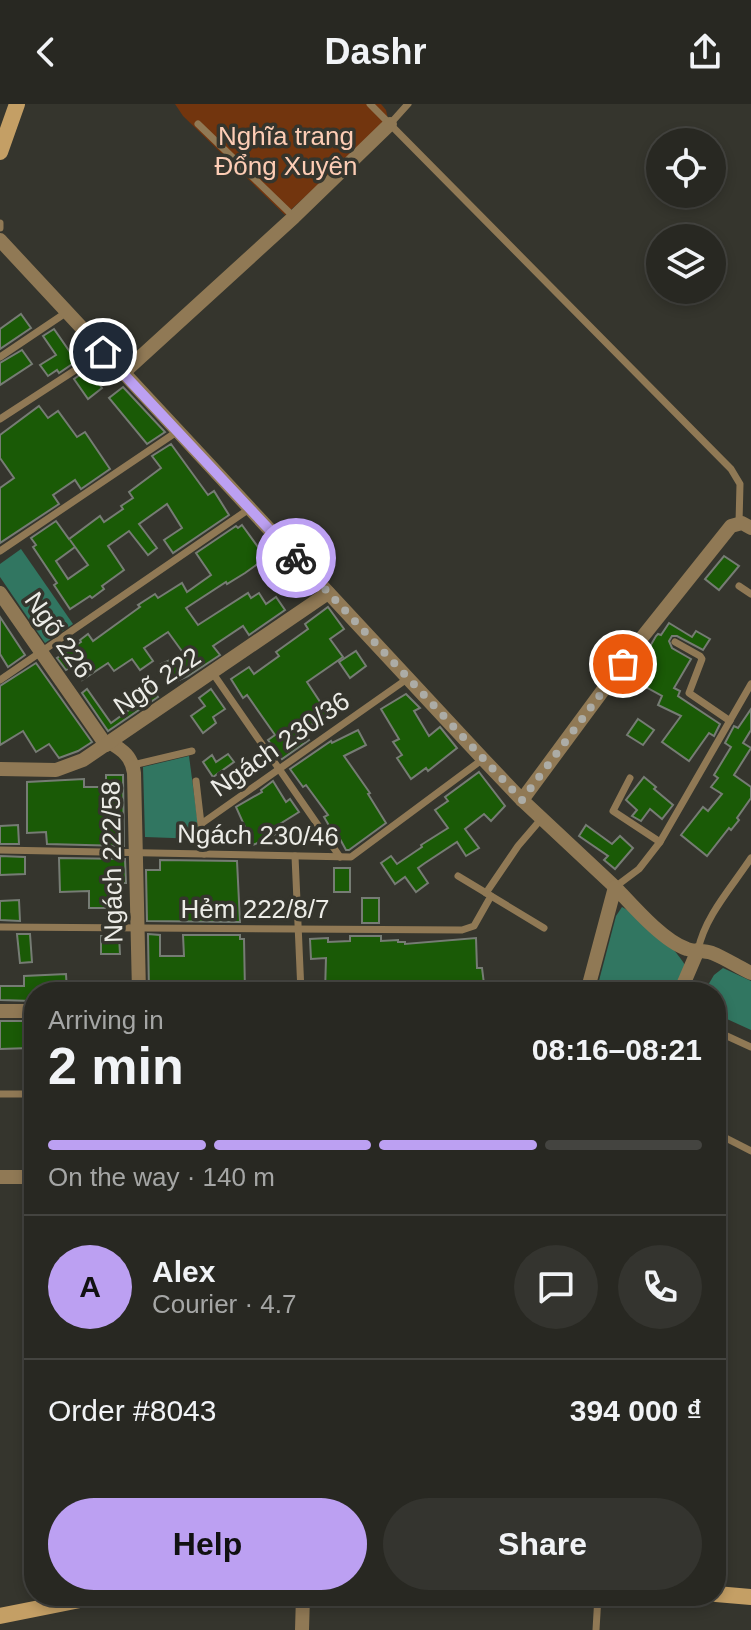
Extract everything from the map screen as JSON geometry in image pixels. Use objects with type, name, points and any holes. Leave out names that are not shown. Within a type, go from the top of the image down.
[{"type":"main road","points":[[0,152],[17,104]]},
{"type":"main road","points":[[726,1595],[751,1597]]},
{"type":"main road","points":[[0,1616],[50,1606]]},
{"type":"street","points":[[123,373],[294,217],[390,124]]},
{"type":"street","points":[[0,240],[522,800],[663,934],[685,948],[715,954],[751,973]]},
{"type":"street","points":[[522,800],[640,640],[731,526],[745,525]]},
{"type":"street","name":"Ngõ 226","points":[[0,593],[108,744]]},
{"type":"street","name":"Ngõ 222","points":[[0,769],[56,770],[83,760],[328,593]]},
{"type":"street","name":"Ngách 222/58","points":[[108,744],[125,752],[133,765],[139,982]]},
{"type":"street","points":[[590,982],[615,887]]},
{"type":"street","points":[[684,982],[698,950]]},
{"type":"street","points":[[0,1011],[24,1011]]},
{"type":"street","points":[[0,1177],[24,1177]]},
{"type":"street","points":[[302,1630],[303,1606]]},
{"type":"lane","points":[[370,104],[731,469],[740,484],[745,525]]},
{"type":"lane","points":[[390,124],[408,104]]},
{"type":"lane","points":[[198,124],[294,217]]},
{"type":"lane","points":[[0,357],[67,312]]},
{"type":"lane","points":[[0,419],[103,352]]},
{"type":"lane","points":[[0,551],[178,431]]},
{"type":"lane","points":[[0,680],[249,509]]},
{"type":"lane","points":[[739,586],[751,594]]},
{"type":"lane","points":[[675,642],[702,659],[689,693],[730,721]]},
{"type":"lane","points":[[212,672],[340,857]]},
{"type":"lane","name":"Ngách 230/36","points":[[204,854],[201,824],[407,679]]},
{"type":"lane","points":[[615,887],[639,869],[660,842],[751,684]]},
{"type":"lane","points":[[133,765],[192,751]]},
{"type":"lane","name":"Ngách 230/46","points":[[0,850],[351,857],[483,759]]},
{"type":"lane","points":[[630,778],[613,811],[660,842]]},
{"type":"lane","points":[[196,781],[201,824]]},
{"type":"lane","name":"Hẻm 222/8/7","points":[[0,927],[462,930],[474,926],[518,846],[542,818]]},
{"type":"lane","points":[[295,856],[301,982]]},
{"type":"lane","points":[[698,950],[709,920],[751,858]]},
{"type":"lane","points":[[458,876],[544,928]]},
{"type":"lane","points":[[726,1036],[751,1047]]},
{"type":"lane","points":[[0,1094],[24,1094]]},
{"type":"lane","points":[[726,1138],[751,1151]]},
{"type":"lane","points":[[596,1630],[597,1606]]},
{"type":"green space","name":"Nghĩa trang Đổng Xuyên","points":[[175,104],[381,104],[388,119],[285,215],[183,116]]},
{"type":"shaded area","points":[[21,549],[73,624],[45,643],[0,577],[0,564]]},
{"type":"shaded area","points":[[189,756],[200,839],[145,837],[143,767]]},
{"type":"shaded area","points":[[622,907],[673,949],[685,965],[678,982],[599,982],[616,916]]},
{"type":"shaded area","points":[[723,968],[751,981],[751,1030],[726,1019],[726,982],[710,982]]},
{"type":"building","points":[[21,314],[31,328],[0,349],[0,329]]},
{"type":"building","points":[[54,329],[70,352],[81,344],[87,354],[59,373],[57,370],[48,376],[40,365],[56,355],[43,336]]},
{"type":"building","points":[[22,350],[32,364],[0,385],[0,363]]},
{"type":"building","points":[[88,369],[102,388],[88,399],[74,379]]},
{"type":"building","points":[[123,387],[165,432],[147,444],[109,398]]},
{"type":"building","points":[[39,406],[48,418],[58,411],[77,437],[85,432],[110,469],[81,489],[75,480],[53,495],[59,504],[0,543],[0,488],[14,478],[0,458],[0,435]]},
{"type":"building","points":[[171,444],[208,495],[214,491],[229,515],[173,553],[164,540],[182,528],[167,504],[139,524],[157,548],[148,555],[129,531],[108,546],[124,570],[102,586],[104,589],[92,598],[90,596],[70,609],[33,547],[36,545],[31,538],[56,521],[69,539],[100,516],[104,522],[133,498],[129,492],[161,468],[152,456]],"holes":[[[70,540],[88,565],[68,579],[56,561],[75,547]]]},
{"type":"building","points":[[242,525],[266,558],[186,608],[198,625],[248,593],[251,598],[259,593],[266,604],[276,597],[285,610],[249,635],[243,626],[213,646],[220,655],[170,684],[161,664],[184,654],[168,632],[144,648],[153,661],[140,670],[132,659],[114,671],[108,663],[82,680],[73,666],[66,670],[57,658],[88,634],[93,641],[155,594],[158,598],[182,583],[187,592],[211,575],[196,553]]},
{"type":"building","points":[[724,556],[739,566],[719,590],[705,579]]},
{"type":"building","points":[[328,607],[344,629],[330,639],[343,657],[307,682],[328,714],[302,731],[309,740],[282,759],[268,740],[275,735],[247,695],[243,698],[231,679],[249,667],[254,674],[279,656],[276,652],[308,629],[305,624]]},
{"type":"building","points":[[0,617],[25,655],[8,667],[0,654]]},
{"type":"building","points":[[669,623],[692,637],[696,631],[710,639],[703,650],[677,636],[672,636],[669,641],[672,648],[691,659],[674,688],[680,691],[678,696],[720,724],[714,736],[709,733],[689,761],[662,742],[681,716],[658,705],[662,696],[635,681],[653,650],[649,648],[656,636],[661,635]]},
{"type":"building","points":[[356,651],[366,666],[350,678],[339,662]]},
{"type":"building","points":[[36,663],[92,742],[59,758],[49,744],[36,752],[23,731],[0,745],[0,686]]},
{"type":"building","points":[[150,685],[158,697],[108,731],[82,693],[87,689],[111,723],[129,710],[124,703]]},
{"type":"building","points":[[211,689],[225,709],[213,717],[216,723],[203,733],[191,716],[205,706],[199,698]]},
{"type":"building","points":[[406,694],[420,708],[414,711],[429,736],[440,727],[457,748],[428,771],[426,768],[411,779],[397,758],[402,755],[393,742],[399,739],[381,709]]},
{"type":"building","points":[[751,709],[751,730],[743,743],[751,748],[734,775],[751,787],[751,798],[737,818],[739,820],[707,856],[681,835],[703,807],[708,811],[722,794],[711,787],[718,778],[714,775],[731,747],[725,743],[734,726],[738,728]]},
{"type":"building","points":[[638,719],[654,730],[643,745],[627,735]]},
{"type":"building","points":[[358,730],[366,745],[344,756],[386,823],[346,850],[324,817],[328,815],[290,769],[331,741]]},
{"type":"building","points":[[228,754],[234,762],[213,777],[203,762],[212,755],[216,762]]},
{"type":"building","points":[[479,772],[505,806],[491,821],[484,814],[465,829],[479,848],[466,856],[457,842],[425,863],[418,868],[428,883],[416,892],[405,877],[395,884],[381,863],[391,856],[397,864],[448,828],[435,810],[448,801],[445,797]]},
{"type":"building","points":[[106,775],[123,775],[124,846],[47,844],[46,832],[27,833],[27,782],[84,779],[84,787],[106,787]]},
{"type":"building","points":[[644,777],[673,805],[662,819],[650,809],[641,821],[632,816],[637,810],[626,800]]},
{"type":"building","points":[[273,781],[286,802],[290,799],[299,812],[267,832],[280,832],[253,845],[236,807],[262,792]]},
{"type":"building","points":[[18,825],[19,844],[0,844],[0,826]]},
{"type":"building","points":[[586,825],[612,844],[620,836],[633,848],[615,869],[604,860],[608,856],[579,836]]},
{"type":"building","points":[[0,856],[25,857],[25,874],[0,875]]},
{"type":"building","points":[[59,858],[125,859],[126,883],[109,883],[110,908],[89,908],[89,891],[60,892]]},
{"type":"building","points":[[160,860],[237,861],[240,922],[147,921],[146,870],[160,870]]},
{"type":"building","points":[[334,868],[350,868],[350,892],[334,892]]},
{"type":"building","points":[[362,898],[379,898],[379,923],[362,923]]},
{"type":"building","points":[[19,900],[20,921],[0,920],[0,901]]},
{"type":"building","points":[[17,934],[30,934],[32,962],[20,963]]},
{"type":"building","points":[[148,934],[160,935],[160,956],[184,956],[183,935],[240,935],[240,939],[244,939],[245,982],[149,982]]},
{"type":"building","points":[[101,936],[119,936],[120,954],[101,954]]},
{"type":"building","points":[[350,936],[381,936],[381,941],[398,940],[405,944],[476,938],[477,968],[482,968],[484,982],[325,982],[326,958],[311,959],[310,939],[350,941]]},
{"type":"building","points":[[66,974],[66,982],[24,982],[24,976]]},
{"type":"building","points":[[0,986],[24,986],[24,1001],[0,1000]]},
{"type":"building","points":[[0,1021],[24,1021],[24,1048],[0,1049]]},
{"type":"way so far","points":[[296,558],[522,800],[623,664]]},
{"type":"route","points":[[103,352],[296,558]]}]
